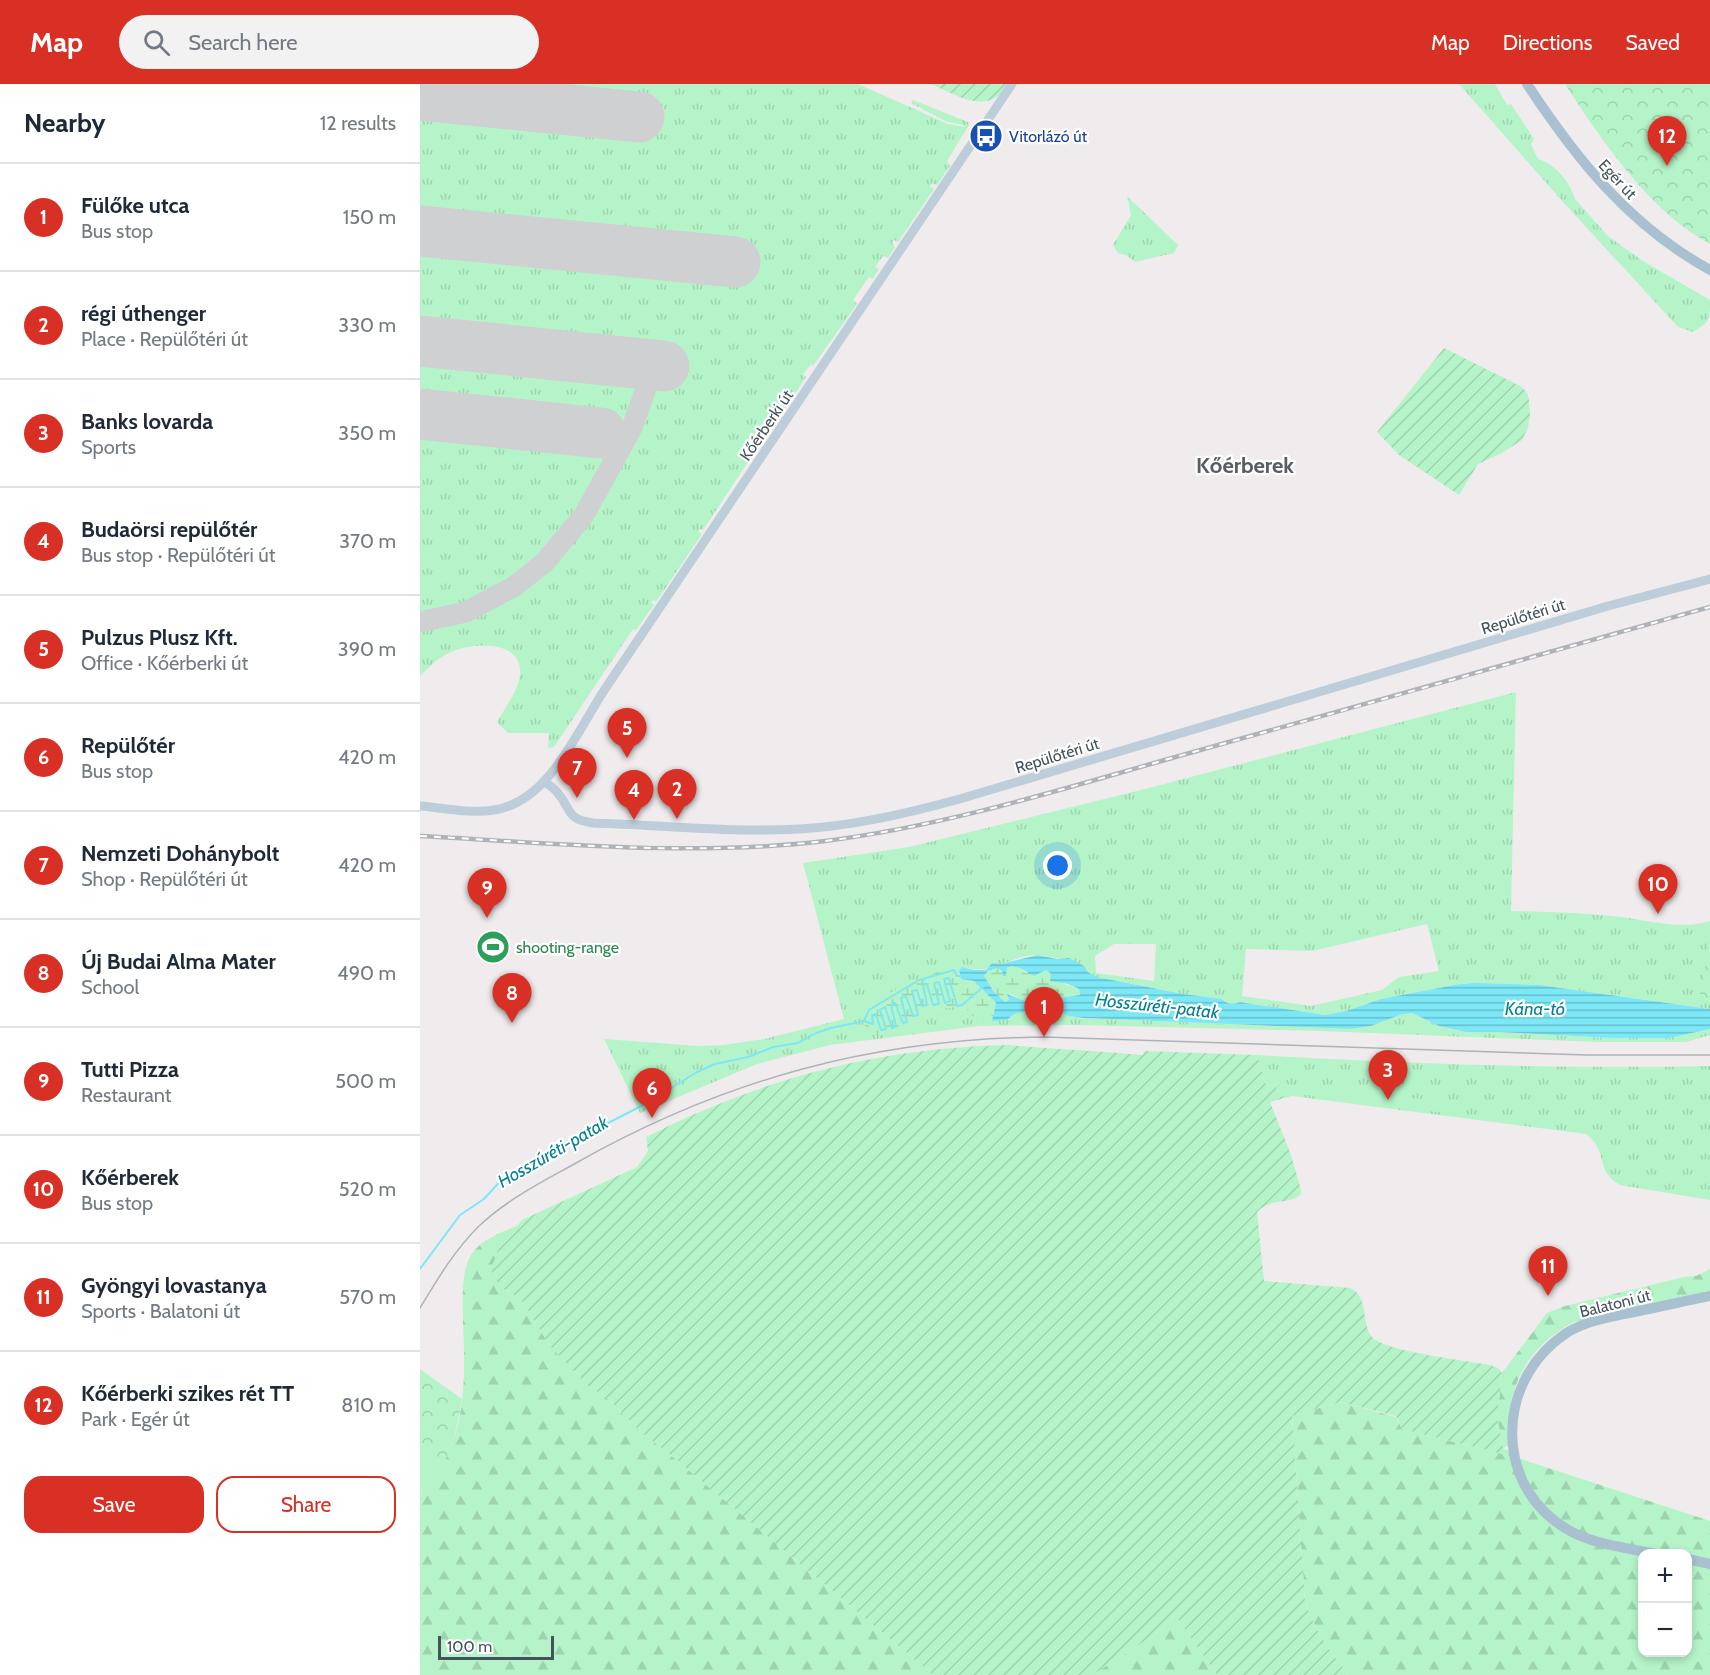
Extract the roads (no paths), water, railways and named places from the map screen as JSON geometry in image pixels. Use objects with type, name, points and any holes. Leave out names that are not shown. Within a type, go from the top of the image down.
[{"type":"main road","name":"Egér út","points":[[1527,84],[1566,142],[1608,192],[1661,239],[1710,270]]},
{"type":"main road","name":"Balatoni út","points":[[1638,1550],[1588,1539],[1559,1524],[1541,1507],[1527,1488],[1515,1457],[1512,1429],[1517,1396],[1525,1376],[1537,1359],[1551,1344],[1574,1329],[1605,1319],[1710,1296]]},
{"type":"main road","points":[[1692,1560],[1710,1564]]},
{"type":"street","name":"Kőérberki út","points":[[545,782],[605,689],[1012,84]]},
{"type":"street","name":"Repülőtéri út","points":[[545,782],[558,792],[571,815],[581,821],[593,823],[762,830],[803,829],[856,822],[963,798],[1587,612],[1710,579]]},
{"type":"street","points":[[420,806],[470,811],[494,810],[522,801],[545,782]]},
{"type":"water","name":"Kána-tó","points":[[1038,955],[1057,959],[1069,958],[1084,966],[1088,972],[1097,977],[1183,994],[1222,999],[1230,1004],[1240,1002],[1325,1015],[1346,1011],[1381,999],[1460,984],[1539,985],[1710,1009],[1710,1029],[1669,1038],[1610,1038],[1466,1032],[1439,1026],[1412,1013],[1371,1026],[1351,1029],[1084,1018],[1041,1008],[1014,1014],[1007,1020],[992,1021],[996,1003],[974,981],[961,979],[959,970],[962,967],[986,970],[992,963],[1001,964]],"holes":[[[1011,966],[1034,976],[1046,970],[1051,974],[1050,981],[1068,984],[1079,989],[1080,995],[1028,1002],[1007,994],[1009,1000],[1005,1002],[994,992],[984,976],[988,971],[997,968],[1002,971],[1003,976],[1006,976],[1007,968]]]},
{"type":"waterway","name":"Hosszúréti-patak","points":[[420,1269],[460,1215],[484,1199],[505,1176],[649,1102],[697,1072],[715,1064],[748,1057],[773,1047],[798,1043],[831,1028],[864,1021],[869,1010],[919,980],[954,970],[957,976],[962,976]]},
{"type":"waterway","points":[[864,1021],[873,1024],[872,1015],[876,1014],[881,1030],[886,1029],[880,1010],[885,1007],[892,1028],[896,1026],[891,1005],[895,1003],[903,1023],[907,1022],[901,998],[906,996],[913,1016],[918,1015],[912,991],[917,990],[922,1006],[927,1005],[923,985],[927,984],[933,1005],[939,1004],[934,983],[939,982],[945,1003],[950,1001],[944,979],[949,978],[957,1006],[962,1005],[983,987]]},
{"type":"tram line","points":[[420,1308],[439,1276],[469,1236],[500,1208],[537,1184],[632,1134],[688,1108],[802,1069],[860,1056],[920,1046],[1044,1037],[1587,1055],[1710,1055]]},
{"type":"railway","points":[[420,836],[571,845],[724,848],[774,846],[870,834],[959,816],[1047,793],[1710,607]]},
{"type":"place","name":"Vitorlázó út","points":[[986,136]]},
{"type":"place","name":"Kőérberki szikes rét TT","points":[[1667,166]]},
{"type":"place","name":"Pulzus Plusz Kft.","points":[[627,758]]},
{"type":"place","name":"Nemzeti Dohánybolt","points":[[577,798]]},
{"type":"place","name":"régi úthenger","points":[[677,819]]},
{"type":"place","name":"Budaörsi repülőtér","points":[[634,820]]},
{"type":"place","name":"Kőérberek","points":[[1658,914]]},
{"type":"place","name":"Tutti Pizza","points":[[487,918]]},
{"type":"place","name":"shooting-range","points":[[493,947]]},
{"type":"place","name":"Új Budai Alma Mater","points":[[512,1023]]},
{"type":"place","name":"Fülőke utca","points":[[1044,1037]]},
{"type":"place","name":"Banks lovarda","points":[[1388,1100]]},
{"type":"place","name":"Repülőtér","points":[[652,1118]]},
{"type":"place","name":"Gyöngyi lovastanya","points":[[1548,1296]]},
{"type":"district","name":"Kőérberek","points":[[1245,465]]}]
